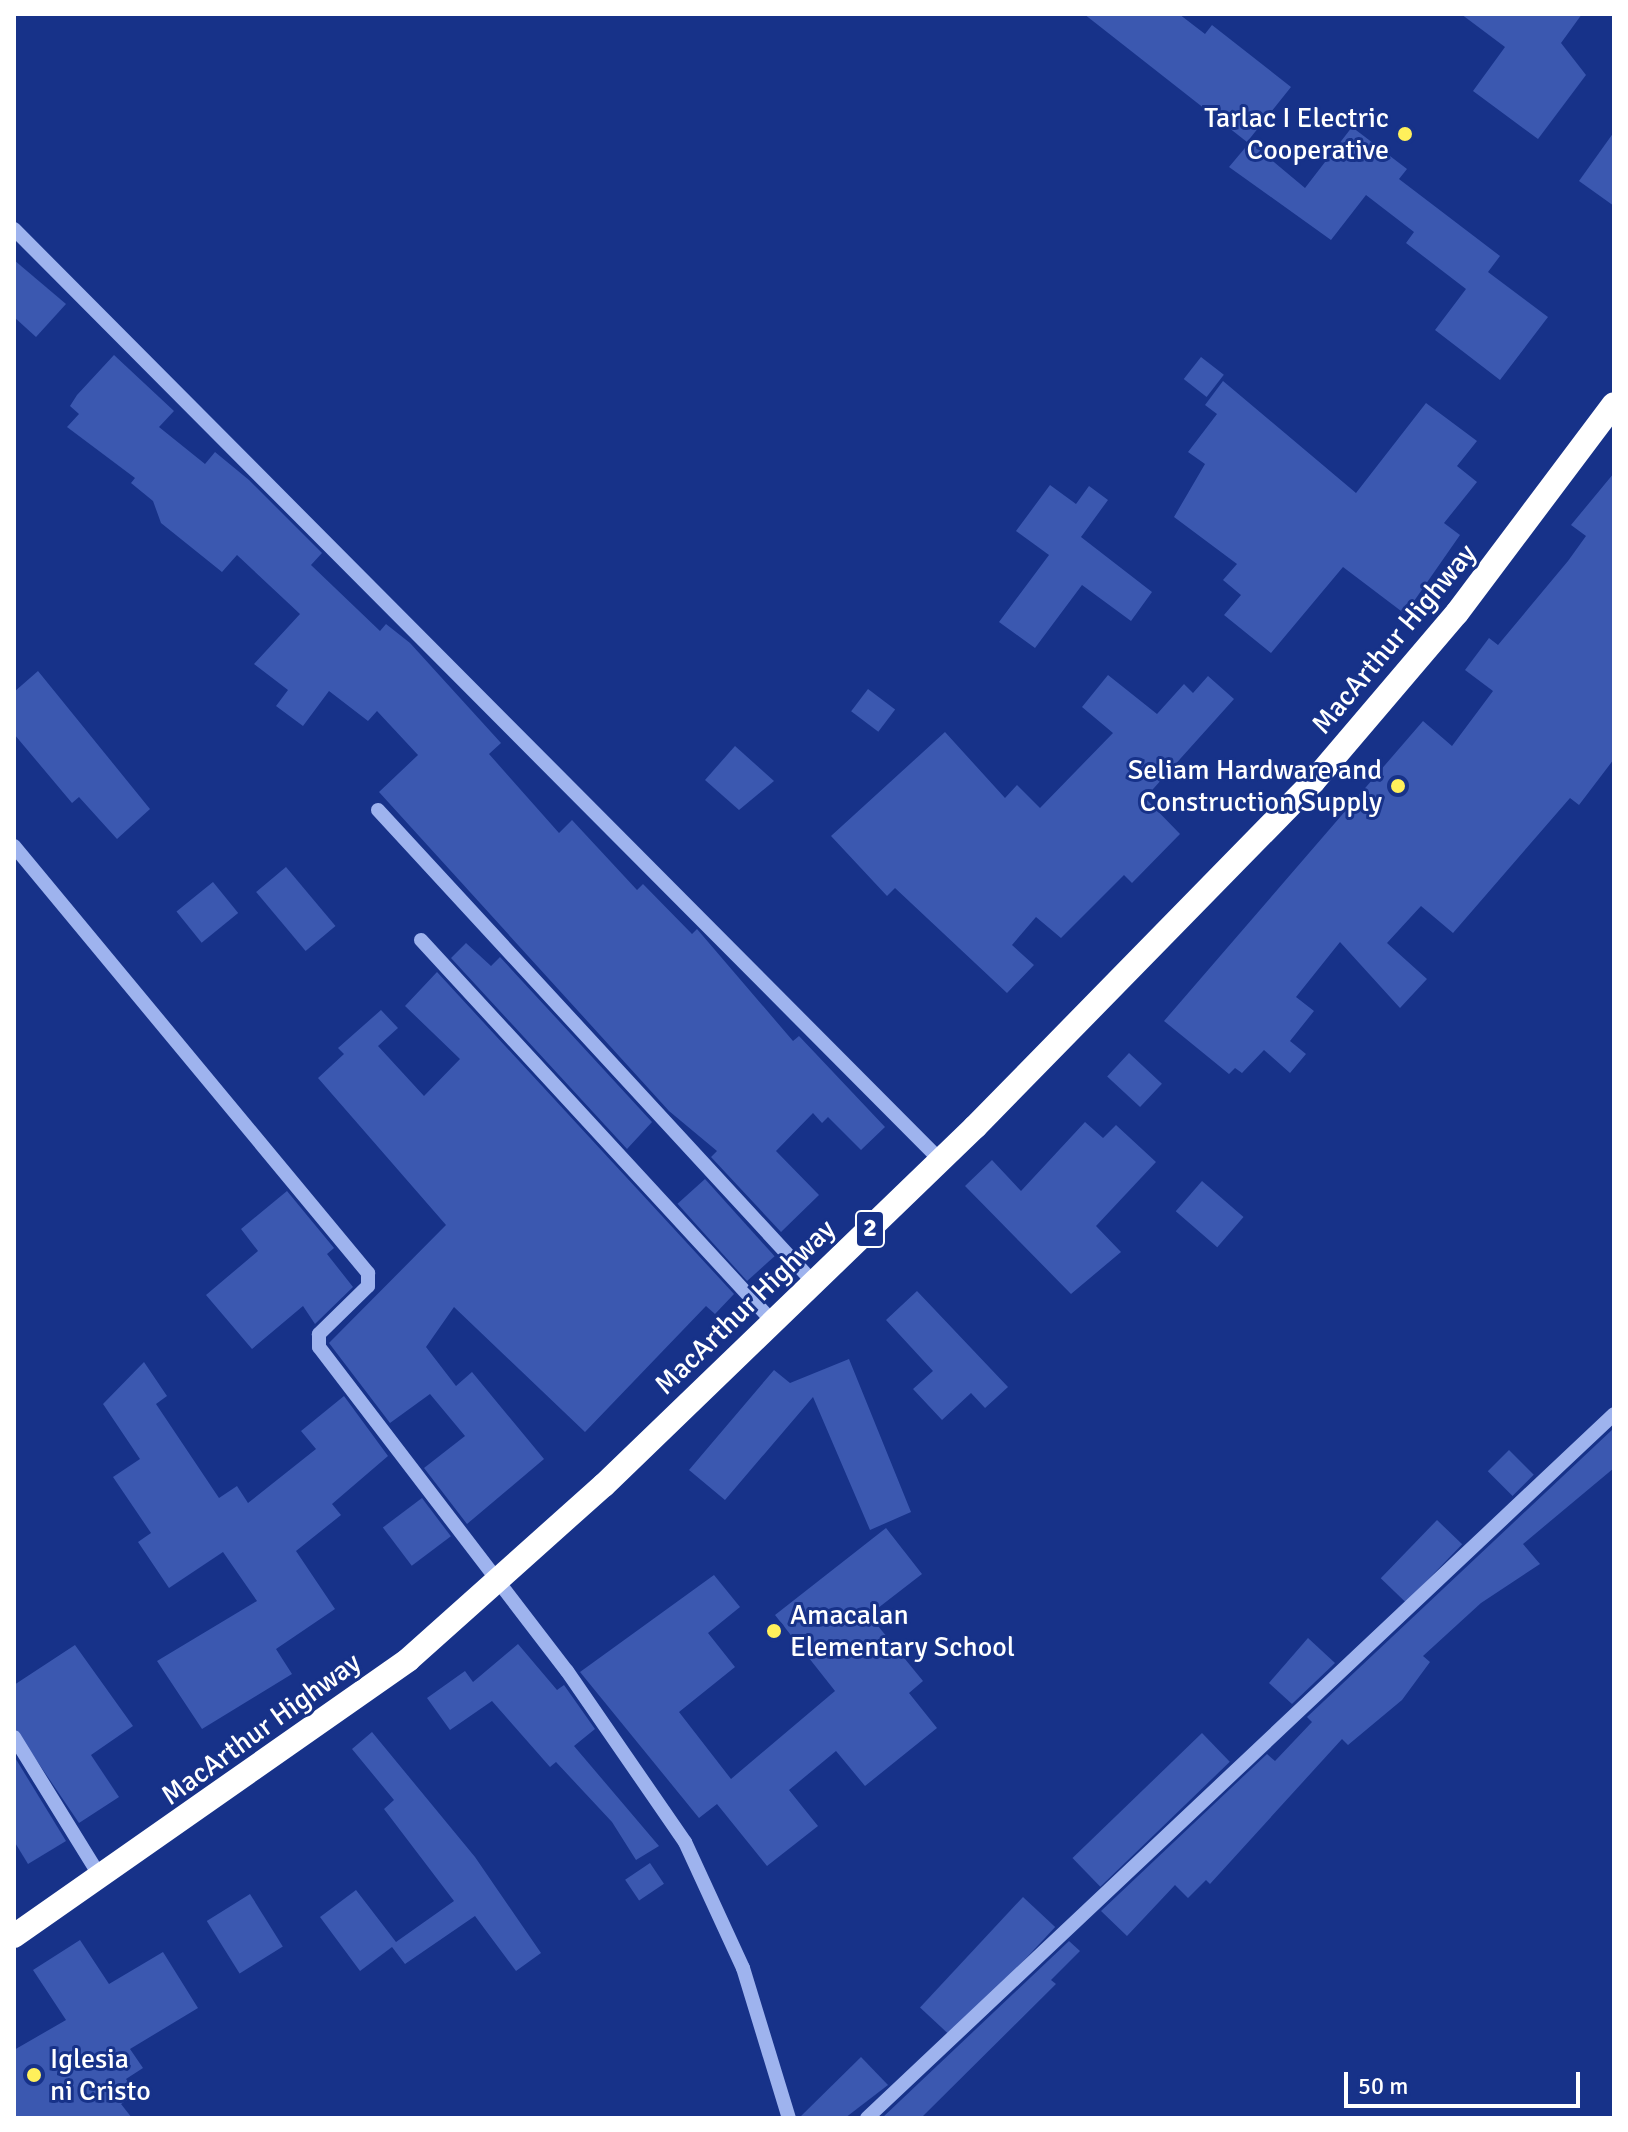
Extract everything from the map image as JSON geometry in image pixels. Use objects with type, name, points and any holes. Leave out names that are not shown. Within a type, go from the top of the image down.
[{"type":"highway","name":"MacArthur Highway","points":[[14,1936],[370,1688],[499,1585],[941,1161],[1313,782],[1457,613],[1614,404]]},
{"type":"street","points":[[14,229],[941,1161]]},
{"type":"street","points":[[378,810],[814,1283]]},
{"type":"street","points":[[14,846],[368,1273],[368,1286],[316,1340],[645,1778],[713,1894],[789,2118]]},
{"type":"street","points":[[421,940],[773,1322]]},
{"type":"street","points":[[867,2118],[1614,1414]]},
{"type":"street","points":[[14,1737],[101,1878]]},
{"type":"building","points":[[1084,14],[1179,14],[1205,34],[1212,25],[1291,87],[1247,142]]},
{"type":"building","points":[[1461,14],[1582,14],[1561,43],[1586,75],[1538,139],[1473,91],[1505,47]]},
{"type":"building","points":[[1352,127],[1407,169],[1399,179],[1500,256],[1488,272],[1548,317],[1500,380],[1435,330],[1466,289],[1406,243],[1414,232],[1366,195],[1331,240],[1229,167],[1250,142],[1305,188]]},
{"type":"building","points":[[1614,132],[1614,206],[1579,181]]},
{"type":"building","points":[[14,260],[66,304],[36,337],[14,317]]},
{"type":"building","points":[[114,355],[174,411],[159,427],[205,464],[215,452],[249,480],[322,553],[311,565],[380,631],[386,624],[410,643],[501,743],[489,754],[559,833],[572,820],[637,890],[643,884],[692,934],[697,929],[793,1041],[799,1036],[885,1127],[861,1150],[828,1117],[822,1123],[813,1113],[776,1151],[819,1195],[781,1232],[711,1157],[717,1151],[669,1111],[379,792],[418,755],[377,711],[368,721],[329,691],[303,726],[276,706],[288,690],[254,664],[300,614],[237,555],[222,572],[161,523],[153,501],[131,483],[135,478],[67,427],[79,414],[70,406],[77,395]]},
{"type":"building","points":[[1201,357],[1224,375],[1207,397],[1184,379]]},
{"type":"building","points":[[1223,381],[1356,493],[1426,403],[1477,441],[1457,466],[1477,482],[1444,523],[1460,535],[1405,614],[1343,567],[1271,653],[1224,615],[1241,595],[1223,580],[1237,564],[1174,517],[1205,464],[1188,452],[1217,414],[1205,405]]},
{"type":"building","points":[[1614,473],[1614,759],[1579,805],[1570,798],[1453,933],[1421,906],[1387,943],[1427,979],[1400,1008],[1340,942],[1296,997],[1314,1011],[1290,1041],[1306,1054],[1290,1073],[1264,1050],[1242,1073],[1235,1068],[1229,1074],[1164,1021],[1423,721],[1452,746],[1493,691],[1465,670],[1489,638],[1498,645],[1568,561],[1586,536],[1571,525]]},
{"type":"building","points":[[1050,485],[1076,504],[1089,486],[1108,500],[1081,537],[1152,592],[1131,621],[1082,585],[1035,648],[999,622],[1049,555],[1016,531]]},
{"type":"building","points":[[38,671],[150,809],[117,839],[79,797],[72,803],[14,734],[14,692]]},
{"type":"building","points":[[1108,675],[1157,714],[1184,684],[1193,693],[1208,676],[1234,699],[1145,798],[1180,834],[1132,883],[1124,875],[1061,938],[1036,917],[1012,945],[1034,965],[1007,993],[895,888],[887,896],[831,836],[945,732],[1005,798],[1017,785],[1040,808],[1113,733],[1082,707]]},
{"type":"building","points":[[868,689],[895,709],[878,732],[851,711]]},
{"type":"building","points":[[735,746],[774,781],[739,810],[705,780]]},
{"type":"building","points":[[286,867],[335,926],[306,951],[256,892]]},
{"type":"building","points":[[213,882],[238,913],[202,943],[176,912]]},
{"type":"building","points":[[466,943],[491,966],[500,957],[652,1122],[627,1149],[451,958]]},
{"type":"building","points":[[437,972],[734,1294],[715,1314],[706,1306],[585,1432],[454,1307],[426,1347],[456,1386],[472,1372],[544,1459],[467,1524],[424,1468],[465,1436],[430,1394],[390,1423],[329,1343],[446,1225],[318,1078],[344,1054],[338,1048],[381,1010],[398,1028],[378,1046],[424,1096],[460,1059],[405,1006]]},
{"type":"building","points":[[1129,1053],[1162,1084],[1140,1107],[1107,1076]]},
{"type":"building","points":[[1085,1122],[1103,1138],[1116,1125],[1156,1162],[1096,1226],[1121,1252],[1071,1294],[965,1186],[992,1160],[1021,1191]]},
{"type":"building","points":[[705,1179],[775,1256],[747,1281],[678,1204]]},
{"type":"building","points":[[1202,1181],[1244,1217],[1217,1247],[1176,1211]]},
{"type":"building","points":[[287,1191],[334,1248],[327,1254],[353,1287],[315,1324],[303,1306],[252,1349],[206,1295],[258,1251],[241,1229]]},
{"type":"building","points":[[917,1291],[1008,1387],[985,1408],[971,1393],[942,1420],[913,1389],[933,1371],[886,1320]]},
{"type":"building","points":[[849,1359],[911,1512],[870,1530],[813,1397],[725,1500],[689,1470],[774,1370],[790,1383]]},
{"type":"building","points":[[144,1362],[167,1396],[156,1404],[219,1498],[237,1486],[248,1503],[316,1449],[301,1431],[344,1396],[388,1456],[332,1504],[341,1515],[296,1551],[335,1609],[276,1649],[292,1674],[202,1729],[157,1661],[257,1601],[223,1552],[169,1588],[138,1542],[151,1533],[113,1477],[140,1459],[103,1404]]},
{"type":"building","points":[[1614,1428],[1614,1468],[1523,1544],[1540,1564],[1481,1603],[1423,1656],[1430,1662],[1402,1700],[1348,1745],[1342,1739],[1210,1884],[1206,1880],[1188,1898],[1175,1885],[1127,1936],[1101,1911],[1267,1754],[1275,1761],[1312,1722],[1307,1717]]},
{"type":"building","points":[[1509,1450],[1534,1475],[1513,1496],[1488,1471]]},
{"type":"building","points":[[422,1498],[451,1536],[412,1566],[383,1527]]},
{"type":"building","points":[[1437,1520],[1462,1544],[1406,1603],[1381,1578]]},
{"type":"building","points":[[886,1528],[922,1574],[869,1615],[923,1681],[909,1693],[937,1728],[865,1786],[836,1751],[789,1790],[818,1826],[767,1866],[717,1804],[699,1818],[580,1672],[714,1575],[740,1607],[708,1633],[735,1667],[679,1712],[731,1779],[835,1691],[775,1615]]},
{"type":"building","points":[[1308,1638],[1335,1663],[1292,1704],[1269,1683]]},
{"type":"building","points":[[518,1644],[557,1690],[564,1685],[595,1729],[574,1746],[659,1846],[636,1860],[612,1822],[556,1762],[550,1767],[492,1701],[450,1730],[427,1698],[465,1671],[473,1682]]},
{"type":"building","points":[[75,1645],[133,1726],[91,1755],[119,1797],[79,1823],[14,1727],[14,1685]]},
{"type":"building","points":[[372,1732],[475,1857],[541,1953],[516,1971],[475,1916],[405,1964],[392,1947],[360,1971],[320,1917],[356,1890],[396,1942],[454,1901],[384,1809],[394,1800],[352,1749]]},
{"type":"building","points":[[1202,1733],[1230,1762],[1100,1887],[1073,1858]]},
{"type":"building","points":[[14,1756],[66,1841],[28,1864],[14,1841]]},
{"type":"building","points":[[650,1863],[664,1884],[639,1901],[625,1880]]},
{"type":"building","points":[[250,1894],[283,1947],[240,1974],[207,1921]]},
{"type":"building","points":[[1023,1897],[1055,1927],[952,2037],[920,2007]]},
{"type":"building","points":[[80,1940],[109,1984],[163,1952],[198,2008],[130,2049],[143,2068],[126,2079],[136,2094],[121,2104],[132,2118],[14,2118],[14,2050],[66,2020],[33,1970]]},
{"type":"building","points":[[1069,1941],[1080,1951],[1051,1980],[1056,1984],[921,2118],[882,2118]]},
{"type":"building","points":[[861,2057],[888,2085],[845,2118],[799,2118]]},
{"type":"place","name":"Tarlac I Electric Cooperative","points":[[1405,134]]},
{"type":"place","name":"Seliam Hardware and Construction Supply","points":[[1398,786]]},
{"type":"place","name":"Amacalan Elementary School","points":[[774,1631]]},
{"type":"place","name":"Iglesia ni Cristo","points":[[34,2075]]}]
